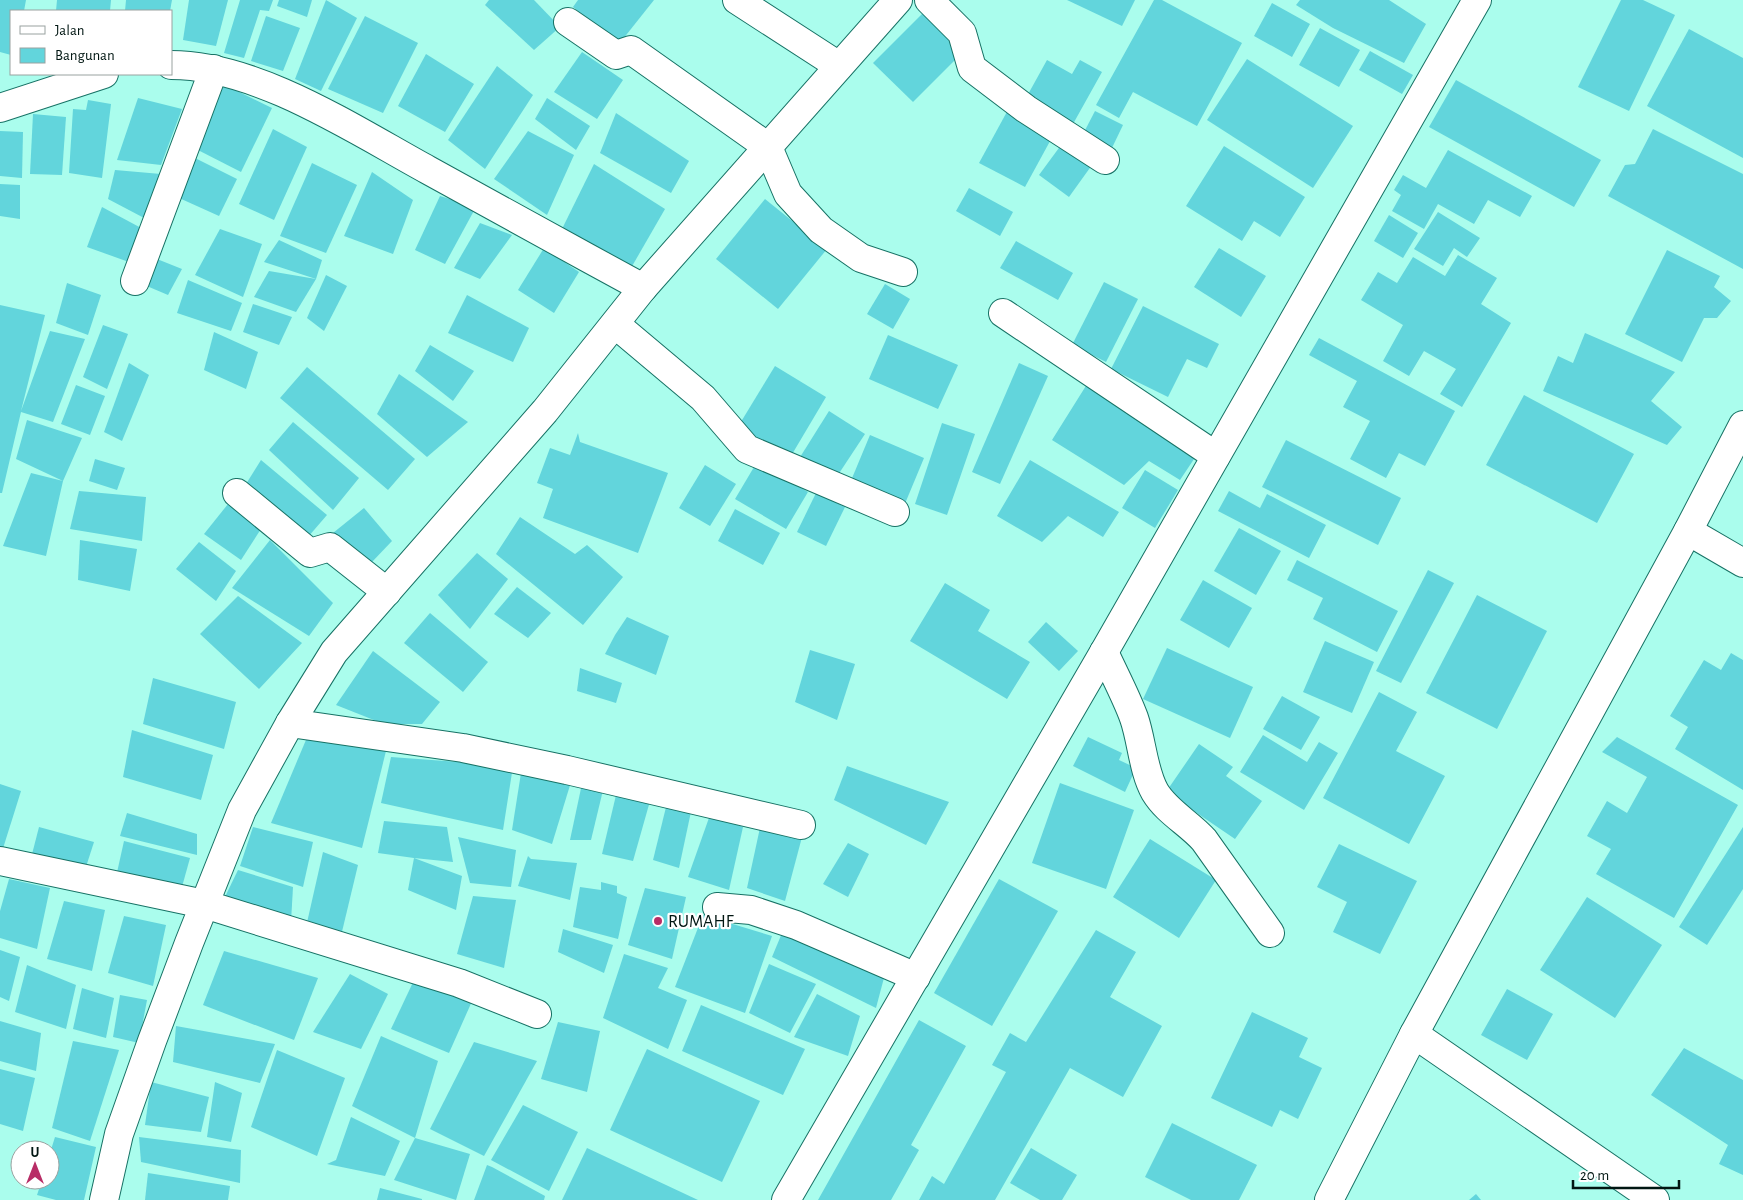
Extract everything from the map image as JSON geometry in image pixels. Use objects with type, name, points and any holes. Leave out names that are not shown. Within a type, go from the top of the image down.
[{"type":"street","points":[[737,0],[839,66]]},
{"type":"street","points":[[104,1200],[122,1124],[204,904],[242,810],[290,723],[334,652],[545,411],[643,288],[898,0]]},
{"type":"street","points":[[929,0],[962,33],[972,68],[1026,109],[1104,160]]},
{"type":"street","points":[[786,1200],[1104,652],[1477,0]]},
{"type":"street","points":[[568,22],[616,55],[631,50],[768,147],[788,194],[821,230],[861,258],[903,272]]},
{"type":"street","points":[[172,65],[204,67],[235,74],[282,92],[335,119],[643,288]]},
{"type":"street","points":[[135,281],[214,69]]},
{"type":"street","points":[[0,108],[101,75]]},
{"type":"street","points":[[1003,313],[1216,456]]},
{"type":"street","points":[[615,324],[703,398],[747,449],[895,512]]},
{"type":"street","points":[[1329,1200],[1414,1034],[1688,531],[1743,425]]},
{"type":"street","points":[[237,492],[310,553],[330,547],[387,592]]},
{"type":"street","points":[[1688,531],[1743,563]]},
{"type":"street","points":[[1104,652],[1133,716],[1149,778],[1155,792],[1166,806],[1192,827],[1204,840],[1270,934]]},
{"type":"street","points":[[290,723],[462,748],[567,770],[801,825]]},
{"type":"street","points":[[0,861],[204,904],[459,982],[537,1014]]},
{"type":"street","points":[[716,907],[751,910],[796,925],[916,977]]},
{"type":"street","points":[[1414,1034],[1655,1200]]},
{"type":"building","points":[[0,0],[26,0],[24,10],[10,10],[10,55],[0,52]]},
{"type":"building","points":[[57,0],[111,0],[110,10],[56,10]]},
{"type":"building","points":[[126,0],[172,0],[170,10],[125,10]]},
{"type":"building","points":[[189,0],[228,0],[216,46],[183,40]]},
{"type":"building","points":[[240,0],[273,0],[269,11],[260,10],[244,58],[224,53]]},
{"type":"building","points":[[279,0],[312,0],[307,17],[277,6]]},
{"type":"building","points":[[326,0],[357,18],[321,91],[295,79]]},
{"type":"building","points":[[489,0],[534,0],[560,27],[534,50],[485,5]]},
{"type":"building","points":[[578,0],[654,0],[619,44],[573,7]]},
{"type":"building","points":[[1067,0],[1135,0],[1122,26]]},
{"type":"building","points":[[1154,0],[1162,0],[1242,43],[1197,126],[1133,92],[1119,118],[1096,105]]},
{"type":"building","points":[[1300,0],[1389,0],[1426,24],[1404,63],[1333,28],[1296,5]]},
{"type":"building","points":[[1621,0],[1643,0],[1675,15],[1629,111],[1578,87]]},
{"type":"building","points":[[1272,3],[1310,24],[1292,57],[1254,36]]},
{"type":"building","points":[[924,12],[963,52],[913,102],[873,63]]},
{"type":"building","points":[[266,16],[300,28],[283,71],[251,61]]},
{"type":"building","points":[[365,16],[418,43],[383,113],[328,89]]},
{"type":"building","points":[[1320,28],[1360,50],[1339,87],[1299,65]]},
{"type":"building","points":[[1689,29],[1743,58],[1743,158],[1647,106]]},
{"type":"building","points":[[1370,51],[1413,75],[1402,94],[1359,70]]},
{"type":"building","points":[[582,52],[623,80],[597,119],[554,92]]},
{"type":"building","points":[[426,54],[474,84],[445,132],[398,106]]},
{"type":"building","points":[[1247,59],[1353,126],[1313,188],[1207,120]]},
{"type":"building","points":[[1047,60],[1072,74],[1080,60],[1102,72],[1073,124],[1026,98]]},
{"type":"building","points":[[497,66],[533,95],[485,169],[448,140]]},
{"type":"building","points":[[1456,80],[1601,160],[1574,207],[1429,127]]},
{"type":"building","points":[[221,83],[272,108],[241,172],[192,147]]},
{"type":"building","points":[[138,98],[182,109],[161,165],[117,160]]},
{"type":"building","points":[[547,98],[590,126],[576,150],[535,119]]},
{"type":"building","points":[[88,100],[111,104],[102,178],[69,173],[73,109],[86,110]]},
{"type":"building","points":[[1009,108],[1055,132],[1025,187],[979,163]]},
{"type":"building","points":[[1095,111],[1123,125],[1110,152],[1081,138]]},
{"type":"building","points":[[616,113],[689,161],[671,193],[600,153]]},
{"type":"building","points":[[33,114],[66,117],[62,175],[30,174]]},
{"type":"building","points":[[273,129],[307,147],[274,220],[239,204]]},
{"type":"building","points":[[1653,129],[1743,174],[1743,269],[1608,196],[1625,165],[1635,164]]},
{"type":"building","points":[[0,131],[23,132],[22,178],[0,176]]},
{"type":"building","points":[[528,131],[574,155],[547,215],[494,179]]},
{"type":"building","points":[[1067,137],[1097,158],[1069,197],[1039,175]]},
{"type":"building","points":[[1224,146],[1305,197],[1280,237],[1254,221],[1242,241],[1186,206]]},
{"type":"building","points":[[1448,150],[1532,196],[1520,217],[1488,200],[1474,224],[1438,204],[1424,229],[1392,211],[1401,195],[1394,190],[1403,175],[1426,188]]},
{"type":"building","points":[[187,154],[237,179],[219,216],[168,193]]},
{"type":"building","points":[[312,163],[357,185],[326,253],[280,236]]},
{"type":"building","points":[[594,164],[665,209],[631,268],[562,229]]},
{"type":"building","points":[[115,170],[161,174],[146,219],[108,199]]},
{"type":"building","points":[[372,172],[413,200],[393,254],[344,236]]},
{"type":"building","points":[[0,184],[20,185],[20,219],[0,216]]},
{"type":"building","points":[[969,188],[1013,212],[1000,236],[956,211]]},
{"type":"building","points":[[440,196],[476,207],[445,264],[415,250]]},
{"type":"building","points":[[765,199],[827,249],[778,309],[716,259]]},
{"type":"building","points":[[102,207],[143,229],[140,266],[87,247]]},
{"type":"building","points":[[1438,212],[1480,238],[1467,257],[1454,248],[1443,266],[1414,249]]},
{"type":"building","points":[[1389,215],[1418,233],[1403,258],[1374,241]]},
{"type":"building","points":[[480,223],[512,235],[480,279],[454,268]]},
{"type":"building","points":[[220,229],[262,244],[243,297],[195,275]]},
{"type":"building","points":[[279,240],[322,260],[316,279],[264,262]]},
{"type":"building","points":[[1016,241],[1073,273],[1058,300],[1000,268]]},
{"type":"building","points":[[544,248],[579,272],[554,313],[518,290]]},
{"type":"building","points":[[1219,248],[1266,276],[1241,317],[1194,287]]},
{"type":"building","points":[[1667,250],[1720,276],[1714,287],[1731,301],[1717,318],[1704,318],[1682,362],[1625,334]]},
{"type":"building","points":[[1458,255],[1497,278],[1481,304],[1511,323],[1462,407],[1440,394],[1456,369],[1424,351],[1409,376],[1383,361],[1403,325],[1361,300],[1378,272],[1397,283],[1413,257],[1445,276]]},
{"type":"building","points":[[152,257],[182,269],[168,295],[135,281]]},
{"type":"building","points":[[269,271],[316,279],[296,312],[254,297]]},
{"type":"building","points":[[326,275],[347,286],[324,331],[307,318]]},
{"type":"building","points":[[188,280],[242,303],[231,331],[177,313]]},
{"type":"building","points":[[1104,282],[1138,299],[1106,362],[1072,345]]},
{"type":"building","points":[[67,283],[101,295],[88,335],[56,323]]},
{"type":"building","points":[[885,284],[910,299],[893,329],[867,314]]},
{"type":"building","points":[[467,295],[529,328],[513,362],[448,333]]},
{"type":"building","points":[[253,304],[292,317],[279,345],[243,332]]},
{"type":"building","points":[[0,305],[45,315],[21,411],[50,331],[85,339],[53,422],[21,412],[2,493],[0,493]]},
{"type":"building","points":[[1143,306],[1219,344],[1207,368],[1187,359],[1168,397],[1111,369]]},
{"type":"building","points":[[103,325],[128,334],[107,389],[83,377]]},
{"type":"building","points":[[214,332],[258,352],[246,389],[204,370]]},
{"type":"building","points":[[1585,333],[1675,372],[1651,401],[1682,427],[1667,445],[1543,391],[1558,356],[1573,363]]},
{"type":"building","points":[[888,335],[958,365],[938,409],[869,379]]},
{"type":"building","points":[[1319,338],[1455,411],[1425,466],[1399,453],[1386,478],[1350,459],[1370,421],[1343,407],[1357,381],[1309,355]]},
{"type":"building","points":[[430,345],[474,371],[453,401],[415,371]]},
{"type":"building","points":[[129,363],[149,375],[122,441],[104,432]]},
{"type":"building","points":[[1019,363],[1048,376],[1000,484],[972,472]]},
{"type":"building","points":[[775,366],[826,397],[788,461],[736,430]]},
{"type":"building","points":[[307,367],[415,459],[388,490],[280,398]]},
{"type":"building","points":[[399,374],[468,422],[427,457],[377,414]]},
{"type":"building","points":[[1089,381],[1200,450],[1180,480],[1149,461],[1124,485],[1052,440]]},
{"type":"building","points":[[76,385],[105,396],[90,435],[61,424]]},
{"type":"building","points":[[1524,395],[1634,454],[1597,523],[1486,465]]},
{"type":"building","points":[[829,411],[865,434],[832,484],[797,462]]},
{"type":"building","points":[[27,420],[82,438],[63,481],[16,459]]},
{"type":"building","points":[[293,422],[359,478],[333,510],[269,450]]},
{"type":"building","points":[[942,423],[975,434],[947,515],[915,504]]},
{"type":"building","points":[[578,433],[580,442],[668,473],[638,553],[543,518],[553,489],[537,483],[550,448],[570,455]]},
{"type":"building","points":[[870,435],[924,458],[904,506],[850,483]]},
{"type":"building","points":[[1286,440],[1401,498],[1378,545],[1262,487]]},
{"type":"building","points":[[95,459],[125,468],[117,490],[89,481]]},
{"type":"building","points":[[261,460],[327,515],[308,537],[246,484]]},
{"type":"building","points":[[1030,460],[1119,512],[1103,537],[1068,516],[1042,542],[997,516]]},
{"type":"building","points":[[757,462],[808,492],[786,529],[735,499]]},
{"type":"building","points":[[705,465],[736,484],[710,526],[679,508]]},
{"type":"building","points":[[1145,470],[1178,490],[1155,528],[1122,508]]},
{"type":"building","points":[[31,473],[63,481],[46,556],[3,546]]},
{"type":"building","points":[[79,491],[146,497],[142,541],[70,529]]},
{"type":"building","points":[[1229,491],[1260,508],[1267,494],[1326,525],[1309,558],[1218,511]]},
{"type":"building","points":[[816,493],[845,507],[826,546],[797,532]]},
{"type":"building","points":[[228,504],[261,529],[241,560],[204,534]]},
{"type":"building","points":[[364,508],[392,541],[371,563],[333,533]]},
{"type":"building","points":[[735,509],[780,533],[763,565],[718,541]]},
{"type":"building","points":[[520,517],[575,554],[587,545],[623,577],[583,625],[496,554]]},
{"type":"building","points":[[1239,528],[1281,551],[1256,595],[1214,571]]},
{"type":"building","points":[[80,540],[137,549],[130,591],[78,580]]},
{"type":"building","points":[[270,540],[333,603],[309,636],[232,588]]},
{"type":"building","points":[[199,542],[236,571],[216,601],[176,569]]},
{"type":"building","points":[[477,553],[508,579],[470,629],[438,595]]},
{"type":"building","points":[[1297,560],[1398,611],[1377,652],[1313,619],[1323,598],[1287,580]]},
{"type":"building","points":[[1428,570],[1454,583],[1401,683],[1376,671]]},
{"type":"building","points":[[1203,580],[1252,608],[1229,648],[1180,620]]},
{"type":"building","points":[[945,583],[990,610],[978,631],[1030,662],[1007,699],[910,641]]},
{"type":"building","points":[[517,587],[551,613],[528,638],[494,614]]},
{"type":"building","points":[[1477,595],[1547,631],[1497,729],[1426,693]]},
{"type":"building","points":[[238,596],[302,643],[259,689],[200,634]]},
{"type":"building","points":[[430,613],[488,662],[463,692],[404,643]]},
{"type":"building","points":[[627,617],[669,636],[656,675],[605,654]]},
{"type":"building","points":[[1046,622],[1078,651],[1059,671],[1028,642]]},
{"type":"building","points":[[1325,641],[1374,662],[1352,713],[1303,692]]},
{"type":"building","points":[[1167,648],[1253,687],[1230,738],[1143,699]]},
{"type":"building","points":[[810,650],[855,664],[837,720],[795,702]]},
{"type":"building","points":[[373,651],[440,702],[422,724],[384,724],[336,705]]},
{"type":"building","points":[[1731,653],[1743,660],[1743,790],[1675,749],[1688,727],[1670,716],[1704,660],[1721,670]]},
{"type":"building","points":[[580,668],[622,683],[616,703],[577,691]]},
{"type":"building","points":[[153,678],[236,702],[224,749],[143,724]]},
{"type":"building","points":[[1379,692],[1417,712],[1396,751],[1445,776],[1409,844],[1323,798]]},
{"type":"building","points":[[1282,696],[1320,717],[1301,750],[1263,729]]},
{"type":"building","points":[[311,728],[387,747],[362,848],[271,823]]},
{"type":"building","points":[[132,730],[213,755],[201,800],[123,777]]},
{"type":"building","points":[[1263,735],[1307,762],[1319,742],[1338,753],[1304,810],[1240,772]]},
{"type":"building","points":[[1088,737],[1122,753],[1119,760],[1136,768],[1125,792],[1073,766]]},
{"type":"building","points":[[1617,737],[1738,805],[1674,918],[1596,874],[1611,849],[1587,836],[1607,801],[1627,813],[1647,777],[1602,752]]},
{"type":"building","points":[[1199,744],[1233,767],[1226,776],[1262,801],[1235,839],[1166,792]]},
{"type":"building","points":[[391,757],[513,766],[503,830],[381,803]]},
{"type":"building","points":[[847,766],[949,802],[926,845],[834,800]]},
{"type":"building","points":[[521,773],[571,782],[552,844],[512,830]]},
{"type":"building","points":[[583,779],[604,786],[591,840],[570,840]]},
{"type":"building","points":[[1060,783],[1134,810],[1106,889],[1032,863]]},
{"type":"building","points":[[0,784],[21,791],[0,858]]},
{"type":"building","points":[[617,791],[652,794],[633,861],[602,854]]},
{"type":"building","points":[[668,799],[692,807],[679,868],[653,860]]},
{"type":"building","points":[[127,813],[197,834],[197,855],[120,836]]},
{"type":"building","points":[[710,815],[743,827],[729,890],[688,877]]},
{"type":"building","points":[[384,821],[447,827],[453,862],[378,853]]},
{"type":"building","points":[[761,823],[802,837],[785,901],[747,888]]},
{"type":"building","points":[[39,827],[94,842],[84,873],[30,862]]},
{"type":"building","points":[[253,827],[313,842],[303,887],[240,866]]},
{"type":"building","points":[[1743,827],[1743,889],[1707,945],[1679,927]]},
{"type":"building","points":[[458,837],[516,850],[511,887],[470,883]]},
{"type":"building","points":[[1150,839],[1216,880],[1179,938],[1113,897]]},
{"type":"building","points":[[124,841],[190,858],[180,894],[116,877]]},
{"type":"building","points":[[848,843],[869,854],[848,897],[823,884]]},
{"type":"building","points":[[1339,844],[1417,881],[1380,954],[1333,932],[1347,902],[1317,887]]},
{"type":"building","points":[[323,852],[358,865],[340,940],[306,927]]},
{"type":"building","points":[[528,856],[531,859],[577,863],[570,900],[518,886]]},
{"type":"building","points":[[414,858],[462,876],[456,910],[408,890]]},
{"type":"building","points":[[238,870],[293,887],[291,922],[222,903]]},
{"type":"building","points":[[9,879],[50,888],[37,949],[0,938],[0,911]]},
{"type":"building","points":[[999,879],[1058,911],[992,1026],[934,993]]},
{"type":"building","points":[[601,882],[617,886],[617,893],[627,897],[618,939],[573,927],[580,887],[601,890]]},
{"type":"building","name":"RUMAHF","points":[[645,888],[686,897],[672,959],[628,945]]},
{"type":"building","points":[[473,896],[516,900],[504,968],[457,954]]},
{"type":"building","points":[[1587,897],[1662,945],[1615,1018],[1540,970]]},
{"type":"building","points":[[64,901],[105,910],[92,971],[47,959]]},
{"type":"building","points":[[703,915],[772,936],[745,1013],[675,987]]},
{"type":"building","points":[[124,916],[166,925],[153,986],[108,973]]},
{"type":"building","points":[[563,929],[613,945],[604,973],[558,952]]},
{"type":"building","points":[[1096,930],[1136,952],[1110,997],[1162,1026],[1123,1097],[1070,1068],[995,1200],[919,1200],[932,1176],[944,1184],[1006,1072],[992,1065],[1010,1033],[1026,1042]]},
{"type":"building","points":[[782,933],[885,974],[876,1008],[772,957]]},
{"type":"building","points":[[0,950],[20,957],[9,1001],[0,997]]},
{"type":"building","points":[[224,951],[318,978],[294,1040],[203,1005]]},
{"type":"building","points":[[624,954],[668,968],[658,988],[687,1000],[668,1049],[603,1018]]},
{"type":"building","points":[[769,964],[816,984],[790,1033],[749,1013]]},
{"type":"building","points":[[27,965],[76,985],[66,1029],[15,1012]]},
{"type":"building","points":[[350,974],[388,994],[361,1049],[313,1032]]},
{"type":"building","points":[[415,978],[473,999],[449,1053],[391,1029]]},
{"type":"building","points":[[82,988],[114,998],[106,1038],[73,1029]]},
{"type":"building","points":[[1507,989],[1553,1014],[1527,1060],[1481,1035]]},
{"type":"building","points":[[817,994],[860,1016],[848,1056],[794,1037]]},
{"type":"building","points":[[120,995],[147,1000],[139,1043],[113,1037]]},
{"type":"building","points":[[701,1005],[805,1049],[783,1095],[682,1051]]},
{"type":"building","points":[[1252,1012],[1308,1038],[1299,1057],[1322,1068],[1298,1119],[1280,1110],[1272,1127],[1211,1098]]},
{"type":"building","points":[[919,1020],[966,1046],[911,1145],[919,1150],[891,1200],[818,1200]]},
{"type":"building","points":[[0,1021],[41,1033],[36,1071],[0,1061]]},
{"type":"building","points":[[558,1022],[600,1031],[587,1092],[541,1079]]},
{"type":"building","points":[[176,1026],[275,1044],[260,1083],[173,1062]]},
{"type":"building","points":[[381,1036],[438,1061],[415,1138],[352,1106]]},
{"type":"building","points":[[73,1041],[119,1050],[90,1141],[52,1128]]},
{"type":"building","points":[[474,1042],[537,1061],[484,1156],[430,1129]]},
{"type":"building","points":[[1684,1048],[1743,1080],[1743,1175],[1719,1164],[1728,1145],[1651,1095]]},
{"type":"building","points":[[647,1049],[760,1101],[722,1182],[610,1130]]},
{"type":"building","points":[[277,1050],[345,1078],[317,1156],[251,1127]]},
{"type":"building","points":[[0,1069],[35,1078],[23,1131],[0,1124]]},
{"type":"building","points":[[151,1082],[209,1097],[201,1132],[145,1125]]},
{"type":"building","points":[[215,1082],[242,1093],[231,1142],[207,1137]]},
{"type":"building","points":[[523,1105],[578,1132],[549,1191],[491,1160]]},
{"type":"building","points":[[351,1117],[400,1141],[385,1176],[327,1164],[336,1160]]},
{"type":"building","points":[[1172,1123],[1257,1165],[1239,1200],[1191,1200],[1145,1177]]},
{"type":"building","points":[[55,1137],[96,1147],[84,1200],[56,1200],[37,1195],[39,1190],[60,1190],[60,1140],[54,1140]]},
{"type":"building","points":[[139,1137],[241,1150],[240,1183],[141,1162]]},
{"type":"building","points":[[415,1138],[470,1154],[456,1200],[394,1180]]},
{"type":"building","points":[[587,1148],[698,1200],[562,1200]]},
{"type":"building","points":[[1031,1148],[1077,1175],[1062,1200],[1040,1200],[1010,1183]]},
{"type":"building","points":[[487,1165],[545,1196],[544,1200],[474,1200]]},
{"type":"building","points":[[148,1173],[230,1186],[228,1200],[145,1200]]},
{"type":"building","points":[[380,1188],[422,1199],[422,1200],[377,1200]]},
{"type":"building","points":[[1476,1194],[1481,1200],[1469,1200]]},
{"type":"place","name":"RUMAHF","points":[[658,921]]}]
